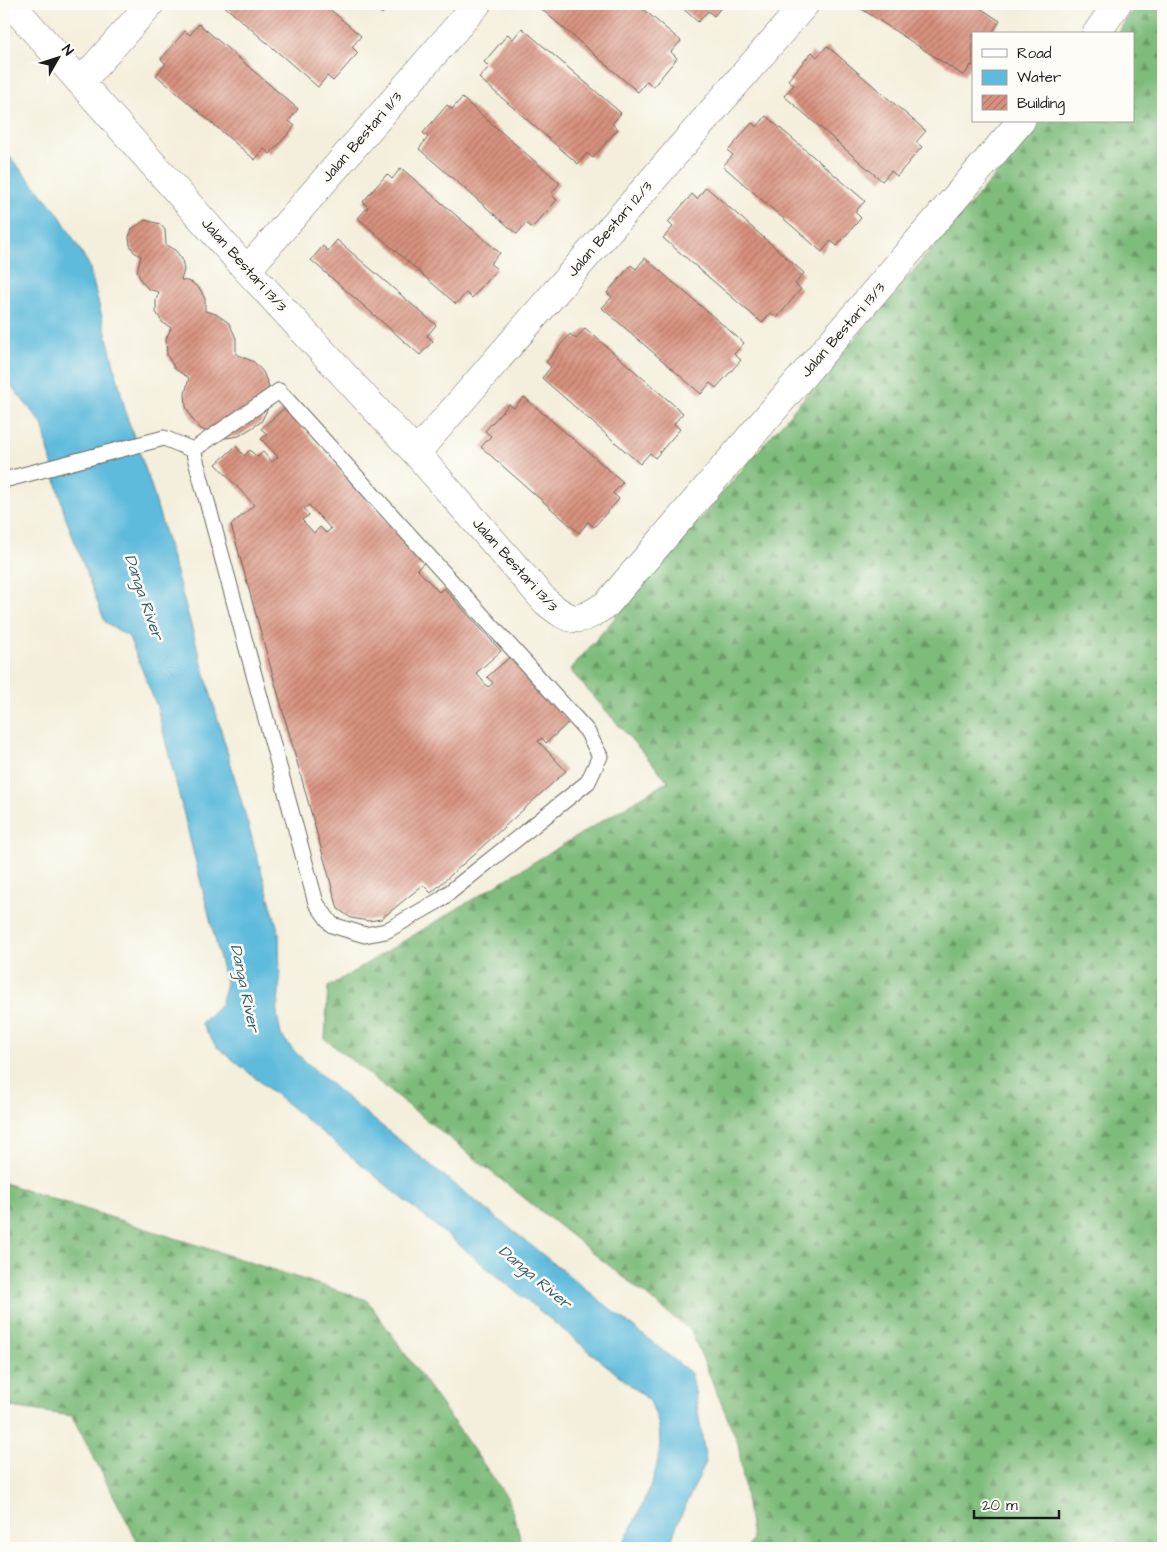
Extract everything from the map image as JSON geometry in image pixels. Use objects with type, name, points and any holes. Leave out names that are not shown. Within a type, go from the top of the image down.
[{"type":"street","name":"Jalan Bestari 13/3","points":[[11,4],[247,270],[416,453],[546,602],[565,618],[586,618],[607,604],[1020,122]]},
{"type":"street","points":[[81,82],[150,4]]},
{"type":"street","name":"Jalan Bestari 11/3","points":[[247,270],[477,4]]},
{"type":"street","name":"Jalan Bestari 12/3","points":[[416,453],[805,4]]},
{"type":"street","points":[[1097,32],[1117,4]]},
{"type":"lane","points":[[279,391],[587,730],[600,756],[588,782],[440,900],[386,931],[365,934],[332,925],[316,903],[193,450],[279,391]]},
{"type":"lane","points":[[4,480],[164,438],[193,450]]},
{"type":"green space","points":[[1137,4],[1163,4],[1163,1548],[747,1548],[752,1539],[738,1443],[691,1331],[325,1039],[328,987],[668,781],[570,670],[1041,122],[1134,122],[1134,32],[1118,32]]},
{"type":"green space","points":[[4,1183],[367,1300],[509,1500],[523,1548],[141,1548],[72,1416],[4,1406]]},
{"type":"water","name":"Danga River","points":[[4,150],[58,213],[89,265],[127,417],[151,485],[279,933],[280,981],[277,1014],[281,1035],[296,1053],[343,1095],[692,1374],[706,1462],[678,1522],[669,1548],[621,1548],[643,1505],[658,1459],[659,1427],[650,1401],[215,1045],[201,1023],[221,1005],[226,983],[157,707],[129,637],[105,622],[65,516],[42,424],[4,377]]},
{"type":"building","points":[[222,4],[324,4],[361,36],[352,47],[358,53],[333,81],[327,76],[318,87]]},
{"type":"building","points":[[371,4],[391,4],[382,14]]},
{"type":"building","points":[[542,4],[637,4],[681,41],[671,52],[677,58],[653,87],[647,81],[638,92],[539,7]]},
{"type":"building","points":[[678,4],[724,4],[714,16],[708,11],[698,22]]},
{"type":"building","points":[[854,4],[974,4],[1000,21],[993,32],[972,32],[972,66],[964,76]]},
{"type":"building","points":[[199,24],[298,109],[289,121],[295,126],[270,154],[264,149],[255,160],[156,75],[166,64],[161,59],[185,31],[190,35]]},
{"type":"building","points":[[522,28],[621,113],[612,124],[618,129],[593,158],[587,153],[578,164],[479,78],[489,67],[484,62],[508,34],[513,39]]},
{"type":"building","points":[[827,46],[926,131],[916,142],[922,147],[897,176],[891,171],[882,181],[784,96],[794,85],[788,80],[812,52],[817,57]]},
{"type":"building","points":[[462,98],[560,183],[551,194],[557,200],[532,228],[526,223],[517,234],[419,149],[428,137],[423,133],[447,105],[452,109]]},
{"type":"building","points":[[766,116],[865,201],[855,212],[861,218],[837,246],[831,241],[822,252],[723,166],[733,155],[728,151],[752,123],[757,127]]},
{"type":"building","points":[[401,168],[500,253],[490,264],[497,269],[472,298],[466,293],[456,304],[358,218],[368,207],[363,202],[387,174],[392,179]]},
{"type":"building","points":[[706,187],[804,273],[795,284],[801,289],[777,318],[770,313],[762,323],[663,238],[673,227],[668,222],[692,194],[697,199]]},
{"type":"building","points":[[145,220],[160,224],[165,230],[166,245],[175,250],[182,259],[184,270],[181,280],[191,282],[200,289],[205,299],[205,311],[216,314],[229,323],[236,338],[236,354],[254,362],[263,372],[268,384],[270,397],[267,410],[261,422],[239,436],[226,438],[213,435],[201,429],[192,419],[186,407],[185,394],[189,378],[175,369],[167,355],[166,339],[171,328],[162,322],[156,312],[156,300],[159,292],[148,289],[141,281],[137,271],[141,256],[134,252],[130,245],[129,237],[132,229]]},
{"type":"building","points":[[337,240],[436,325],[427,336],[433,341],[420,355],[311,260],[323,246],[328,251]]},
{"type":"building","points":[[645,258],[744,343],[734,354],[741,360],[716,388],[710,383],[701,394],[602,308],[612,297],[607,293],[631,265],[636,269]]},
{"type":"building","points":[[585,328],[683,413],[674,424],[680,429],[655,458],[650,453],[640,464],[542,378],[551,367],[546,362],[570,334],[576,339]]},
{"type":"building","points":[[524,397],[623,482],[613,493],[619,499],[594,527],[588,522],[579,533],[481,447],[491,436],[485,431],[509,404],[514,408]]},
{"type":"building","points":[[284,408],[424,563],[417,569],[439,592],[444,588],[501,651],[476,673],[488,687],[493,683],[487,677],[510,657],[569,722],[546,743],[542,738],[538,741],[566,771],[431,893],[423,885],[381,919],[369,921],[351,918],[338,909],[231,525],[254,505],[216,464],[236,446],[244,456],[250,450],[257,457],[263,452],[272,462],[278,457],[261,439],[267,434],[261,429]],"holes":[[[309,505],[331,529],[326,533],[320,527],[314,533],[302,520],[309,515],[304,509]]]}]
